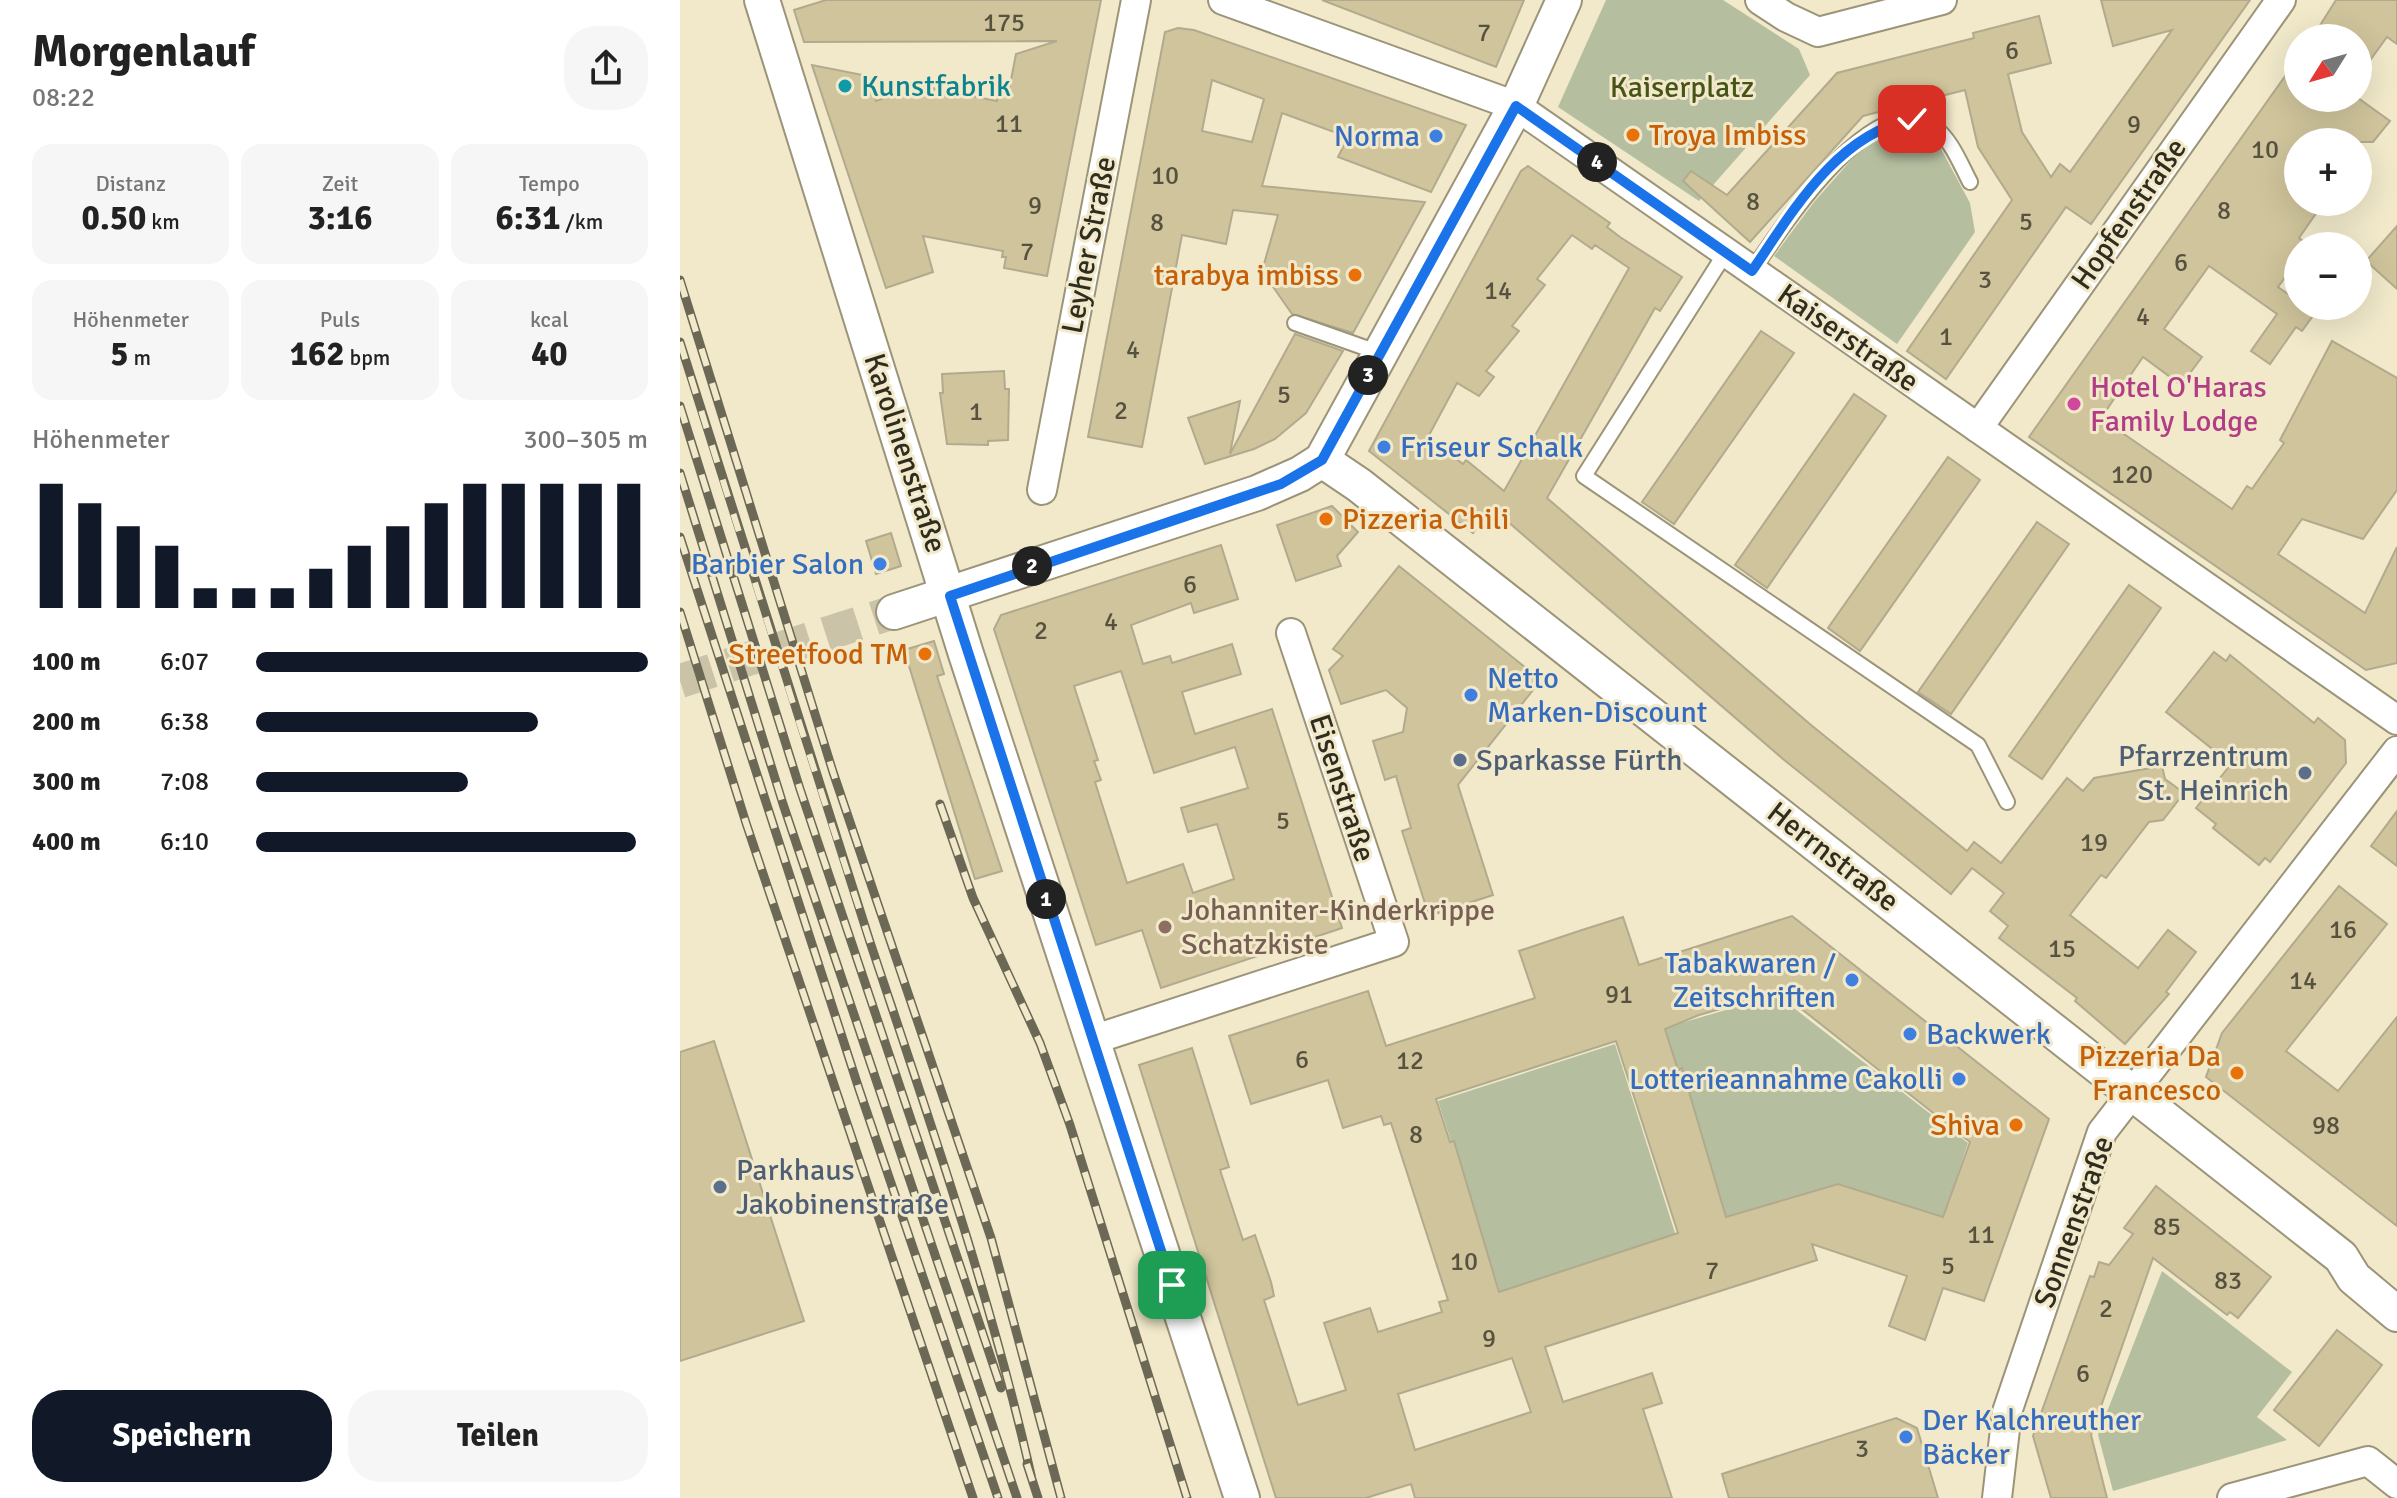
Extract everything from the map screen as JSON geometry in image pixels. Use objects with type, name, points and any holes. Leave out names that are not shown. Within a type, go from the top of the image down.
[{"type":"street","name":"Karolinenstraße","points":[[762,0],[1092,1040],[1242,1498]]},
{"type":"street","name":"Leyher Straße","points":[[1042,490],[1136,0]]},
{"type":"street","name":"Kaiserstraße","points":[[1223,0],[1516,106],[2397,720]]},
{"type":"street","points":[[894,612],[1269,488],[1322,460],[1516,106],[1564,0]]},
{"type":"street","points":[[1760,0],[1818,32],[1942,0]]},
{"type":"street","name":"Hopfenstraße","points":[[1978,428],[2281,0]]},
{"type":"street","name":"Herrnstraße","points":[[1322,460],[1359,485],[2341,1257],[2354,1278],[2397,1314]]},
{"type":"street","name":"Eisenstraße","points":[[1092,1040],[1394,942],[1291,633]]},
{"type":"street","name":"Sonnenstraße","points":[[1997,1498],[2007,1412],[2102,1132],[2397,751]]},
{"type":"street","name":"Herrnstraße","points":[[2341,1257],[2364,1262],[2397,1287]]},
{"type":"street","points":[[2232,1498],[2368,1461],[2397,1484]]},
{"type":"lane","points":[[1752,271],[1815,185],[1849,148],[1891,123],[1912,119],[1932,124],[1951,145],[1970,182]]},
{"type":"lane","points":[[1726,252],[1584,476],[1978,745],[2007,802]]},
{"type":"lane","points":[[1295,323],[1380,353]]},
{"type":"green space","name":"Kaiserplatz","points":[[1606,0],[1723,0],[1799,49],[1810,75],[1699,201],[1558,107]]},
{"type":"green space","points":[[1909,124],[1940,147],[1970,203],[1975,232],[1897,344],[1774,256],[1814,202],[1867,142]]},
{"type":"green space","points":[[1777,995],[1968,1143],[1943,1219],[1840,1184],[1727,1220],[1664,1028]]},
{"type":"green space","points":[[1615,1044],[1676,1236],[1500,1292],[1438,1101]]},
{"type":"green space","points":[[2162,1271],[2292,1372],[2257,1417],[2287,1440],[2113,1491],[2098,1435]]},
{"type":"building","points":[[826,0],[1101,0],[1047,276],[1004,268],[1006,257],[1002,257],[1003,251],[923,236],[933,272],[886,288],[812,65],[868,76],[876,101],[922,86],[997,101],[999,88],[1009,90],[1016,54],[1057,41],[804,42],[794,10]]},
{"type":"building","points":[[1322,0],[1524,0],[1496,67]]},
{"type":"building","points":[[2101,0],[2250,0],[2091,224],[2066,207],[1946,379],[1907,351],[2012,200],[1978,147],[1965,90],[1863,116],[1750,242],[1683,181],[1691,171],[1727,195],[1837,73],[1974,38],[1973,33],[2039,16],[2051,63],[2008,74],[2022,132],[2051,177],[2060,164],[2070,172],[2172,30],[2113,46]]},
{"type":"building","points":[[2336,0],[2397,0],[2397,44],[2387,37],[2372,58],[2372,24],[2321,24]]},
{"type":"building","points":[[1178,28],[1194,30],[1466,125],[1431,192],[1338,157],[1348,137],[1282,113],[1262,186],[1425,202],[1353,333],[1292,314],[1262,271],[1278,215],[1233,210],[1226,244],[1182,235],[1142,447],[1088,437],[1165,32]],"holes":[[[1212,80],[1264,99],[1252,142],[1202,131]]]},
{"type":"building","points":[[2284,78],[2284,112],[2372,112],[2372,108],[2390,121],[2373,142],[2372,128],[2284,128],[2284,216],[2314,216],[2303,232],[2284,232],[2284,279],[2278,287],[2284,291],[2284,320],[2310,320],[2302,331],[2296,327],[2270,364],[2251,351],[2277,314],[2209,266],[2164,329],[2202,357],[2181,385],[2143,357],[2101,418],[2232,509],[2247,486],[2252,489],[2284,443],[2280,440],[2332,341],[2397,378],[2397,490],[2363,539],[2302,519],[2278,554],[2365,613],[2397,547],[2397,663],[2366,670],[2029,437]]},
{"type":"building","points":[[1528,166],[1610,223],[1607,227],[1620,237],[1682,277],[1660,311],[1655,308],[1547,498],[1811,725],[1967,851],[1974,842],[2001,863],[2067,778],[2083,791],[2094,778],[2162,766],[2165,779],[2184,793],[2163,820],[2149,822],[2106,878],[2101,875],[2070,915],[2138,968],[2168,930],[2196,952],[2166,992],[2169,994],[2125,1044],[2075,1001],[2077,998],[1999,938],[2008,926],[1990,911],[2004,893],[1972,868],[1951,894],[1783,759],[1492,508],[1473,533],[1369,451],[1521,171]],"holes":[[[1572,235],[1592,249],[1595,245],[1629,268],[1504,491],[1466,460],[1463,464],[1428,437],[1457,383],[1479,396],[1494,377],[1486,371],[1519,331],[1512,326],[1545,285],[1537,279]]]},
{"type":"building","points":[[2397,226],[2397,289],[2372,266],[2372,254]]},
{"type":"building","points":[[1761,331],[1794,353],[1674,524],[1642,502]]},
{"type":"building","points":[[1295,334],[1343,351],[1306,413],[1275,439],[1205,464],[1188,418],[1240,401],[1230,454]]},
{"type":"building","points":[[1004,371],[1005,389],[1009,389],[1008,440],[988,441],[988,445],[947,444],[940,393],[943,393],[942,374]]},
{"type":"building","points":[[1854,394],[1886,416],[1767,588],[1735,565]]},
{"type":"building","points":[[1948,457],[1980,480],[1860,651],[1828,628]]},
{"type":"building","points":[[1332,506],[1358,532],[1337,556],[1341,566],[1296,581],[1277,525]]},
{"type":"building","points":[[2037,522],[2069,544],[1951,714],[1918,692]]},
{"type":"building","points":[[891,533],[901,566],[876,574],[866,541]]},
{"type":"building","points":[[1221,545],[1238,599],[1194,613],[1191,603],[1131,625],[1143,664],[1170,656],[1172,663],[1232,644],[1241,674],[1182,692],[1195,734],[1272,709],[1342,928],[1161,988],[1142,930],[1096,945],[994,629],[1001,615]],"holes":[[[1121,671],[1154,773],[1235,747],[1248,788],[1181,808],[1188,832],[1217,824],[1234,879],[1193,893],[1183,864],[1127,883],[1095,782],[1101,780],[1094,761],[1098,760],[1074,686]]]},
{"type":"building","points":[[1399,566],[1541,680],[1458,785],[1493,895],[1429,916],[1402,831],[1411,828],[1396,776],[1385,780],[1373,741],[1403,732],[1407,708],[1386,690],[1341,704],[1329,670],[1343,656],[1333,649]]},
{"type":"building","points":[[2129,585],[2161,608],[2042,779],[2009,756]]},
{"type":"building","points":[[934,641],[944,674],[937,676],[1002,871],[975,879],[904,650]]},
{"type":"building","points":[[2214,652],[2226,661],[2230,655],[2314,723],[2318,718],[2345,740],[2346,763],[2270,862],[2265,858],[2259,865],[2213,828],[2216,824],[2196,808],[2231,764],[2166,712]]},
{"type":"building","points":[[2397,811],[2397,866],[2371,846]]},
{"type":"building","points":[[2339,886],[2387,924],[2286,1051],[2338,1091],[2397,1017],[2397,1226],[2206,1077],[2222,1033]]},
{"type":"building","points":[[1792,916],[2049,1119],[1984,1301],[1943,1288],[1925,1340],[1889,1326],[1907,1276],[1812,1244],[1817,1260],[1545,1347],[1563,1402],[1652,1373],[1662,1403],[1643,1409],[1672,1498],[1415,1498],[1411,1484],[1366,1498],[1276,1498],[1139,1065],[1192,1048],[1229,1167],[1220,1170],[1243,1240],[1255,1235],[1271,1282],[1274,1296],[1264,1300],[1298,1405],[1346,1390],[1324,1323],[1370,1308],[1378,1332],[1442,1312],[1439,1302],[1448,1300],[1391,1123],[1384,1125],[1381,1116],[1343,1128],[1328,1080],[1251,1104],[1229,1036],[1368,991],[1386,1046],[1535,998],[1519,951],[1623,917],[1639,965]],"holes":[[[1780,992],[1970,1142],[1943,1217],[1838,1184],[1726,1217],[1682,1068],[1678,1070],[1665,1029],[1699,1015]],[[1616,1041],[1678,1233],[1499,1292],[1454,1141],[1450,1142],[1436,1099]],[[1512,1358],[1531,1412],[1415,1450],[1398,1394]]]},
{"type":"building","name":"Parkhaus Jakobinenstraße","points":[[714,1041],[804,1321],[680,1361],[680,1052]]},
{"type":"building","points":[[2156,1186],[2271,1277],[2238,1318],[2230,1312],[2227,1315],[2153,1258],[2091,1435],[2107,1498],[2051,1498],[2033,1436],[2090,1276],[2094,1277],[2099,1262],[2109,1265],[2133,1234],[2124,1228]]},
{"type":"building","points":[[2337,1330],[2382,1365],[2319,1446],[2274,1410]]},
{"type":"building","points":[[1896,1418],[1917,1428],[1938,1498],[1729,1498],[1722,1474]]},
{"type":"tunnel","points":[[680,681],[894,612]]},
{"type":"railway","points":[[680,280],[833,772],[991,1238],[1061,1498]]},
{"type":"railway","points":[[680,342],[957,1207],[997,1340],[1031,1475]]},
{"type":"railway","points":[[680,406],[800,789],[1001,1388]]},
{"type":"railway","points":[[680,473],[783,804],[1017,1498]]},
{"type":"railway","points":[[680,537],[859,1089],[998,1498]]},
{"type":"railway","points":[[680,612],[746,823],[973,1498]]},
{"type":"railway","points":[[940,804],[973,898],[1040,1043],[1070,1125],[1187,1498]]},
{"type":"railway","points":[[1027,1464],[1038,1498]]},
{"type":"place","name":"Kunstfabrik","points":[[845,86]]},
{"type":"place","name":"Troya Imbiss","points":[[1633,135]]},
{"type":"place","name":"Norma","points":[[1436,136]]},
{"type":"place","name":"tarabya imbiss","points":[[1355,275]]},
{"type":"place","name":"Hotel O'Haras Family Lodge","points":[[2074,404]]},
{"type":"place","name":"Friseur Schalk","points":[[1384,447]]},
{"type":"place","name":"Pizzeria Chili","points":[[1326,519]]},
{"type":"place","name":"Barbier Salon","points":[[880,564]]},
{"type":"place","name":"Streetfood TM","points":[[925,654]]},
{"type":"place","name":"Netto Marken-Discount","points":[[1471,695]]},
{"type":"place","name":"Sparkasse Fürth","points":[[1460,760]]},
{"type":"place","name":"Pfarrzentrum St. Heinrich","points":[[2305,773]]},
{"type":"place","name":"Johanniter-Kinderkrippe Schatzkiste","points":[[1165,927]]},
{"type":"place","name":"Tabakwaren / Zeitschriften","points":[[1852,980]]},
{"type":"place","name":"Backwerk","points":[[1910,1034]]},
{"type":"place","name":"Pizzeria Da Francesco","points":[[2237,1073]]},
{"type":"place","name":"Lotterieannahme Cakolli","points":[[1959,1079]]},
{"type":"place","name":"Shiva","points":[[2016,1125]]},
{"type":"place","name":"Parkhaus Jakobinenstraße","points":[[720,1187]]},
{"type":"place","name":"Der Kalchreuther Bäcker","points":[[1906,1437]]},
{"type":"route","points":[[1172,1285],[966,654],[950,596],[1257,493],[1281,484],[1322,460],[1516,106],[1752,271],[1795,208],[1849,148],[1891,123],[1912,119]]}]
